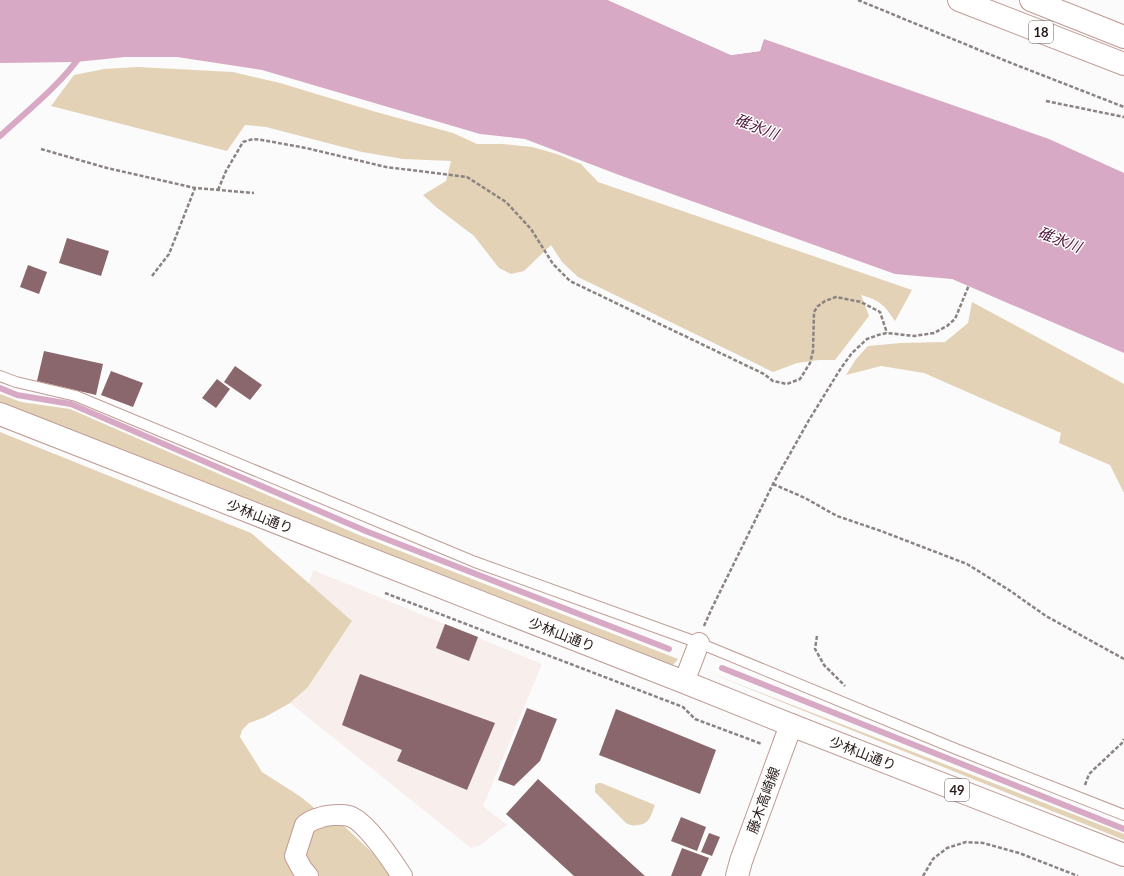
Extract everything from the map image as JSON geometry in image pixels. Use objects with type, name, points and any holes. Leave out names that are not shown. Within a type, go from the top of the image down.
[{"type":"main road","name":"18","points":[[959,0],[1124,64]]},
{"type":"main road","name":"18","points":[[1031,0],[1124,37]]},
{"type":"main road","name":"少林山通り","points":[[0,414],[1124,855]]},
{"type":"main road","name":"藤木高崎線","points":[[737,876],[741,861],[791,725]]},
{"type":"street","points":[[684,682],[699,643]]},
{"type":"street","points":[[308,876],[302,869],[295,856],[304,824],[320,817],[337,815],[351,816],[366,828],[388,854],[402,876]]},
{"type":"lane","points":[[0,376],[16,382],[76,396],[475,562],[699,643],[1124,815]]},
{"type":"path","points":[[858,0],[1006,61],[1124,107]]},
{"type":"path","points":[[1046,101],[1124,117]]},
{"type":"path","points":[[218,190],[226,171],[243,142],[253,139],[306,148],[386,167],[468,177],[506,202],[531,229],[553,264],[570,281],[764,374],[773,381],[787,384],[800,380],[810,363],[813,351],[814,312],[818,306],[825,301],[836,297],[862,302],[880,312],[887,333]]},
{"type":"path","points":[[41,149],[107,168],[195,188],[254,193]]},
{"type":"path","points":[[152,276],[169,254],[195,188]]},
{"type":"path","points":[[699,643],[705,622],[773,484],[809,420],[852,353],[868,338],[887,333],[914,336],[934,333],[947,326],[955,319],[969,285]]},
{"type":"path","points":[[773,484],[805,498],[837,516],[881,530],[967,564],[1009,590],[1046,616],[1124,660]]},
{"type":"path","points":[[385,593],[683,707],[695,719],[781,752]]},
{"type":"path","points":[[817,636],[815,649],[824,665],[863,704],[864,711]]},
{"type":"path","points":[[1080,797],[1089,774],[1124,739]]},
{"type":"path","points":[[923,876],[933,859],[947,848],[966,842],[983,843],[1019,853],[1078,876]]},
{"type":"shaded area","points":[[138,67],[233,72],[280,83],[376,112],[453,133],[477,144],[502,144],[532,147],[557,154],[581,164],[598,182],[912,290],[895,321],[881,304],[873,299],[861,295],[869,316],[835,360],[819,360],[797,363],[773,372],[578,277],[562,262],[551,245],[524,271],[511,274],[499,268],[474,236],[436,207],[423,195],[446,181],[451,161],[403,159],[362,152],[266,127],[245,125],[227,151],[51,106],[74,75],[104,69]]},
{"type":"shaded area","points":[[972,302],[1124,384],[1124,493],[1110,465],[1059,443],[1061,433],[924,373],[881,366],[846,375],[856,359],[868,346],[901,343],[945,342],[968,323]]},
{"type":"shaded area","points":[[0,394],[21,402],[70,409],[359,535],[678,659],[673,665],[0,402]]},
{"type":"shaded area","points":[[0,432],[251,533],[352,621],[308,687],[290,703],[265,717],[249,723],[242,730],[240,737],[262,772],[301,797],[324,816],[344,826],[379,859],[392,876],[0,876]]},
{"type":"shaded area","points":[[313,570],[542,664],[483,806],[507,825],[479,846],[471,848],[290,703],[308,687],[352,621],[309,584]]},
{"type":"shaded area","points":[[705,671],[1124,834],[1124,840]]},
{"type":"shaded area","points":[[598,783],[655,805],[648,821],[636,825],[626,823],[595,792],[595,785]]},
{"type":"water","name":"碓氷川","points":[[0,0],[608,0],[731,55],[760,51],[764,39],[1049,139],[1124,173],[1124,353],[952,279],[895,274],[619,175],[525,139],[480,134],[262,70],[177,57],[125,57],[76,62],[0,63]]},
{"type":"pier","points":[[608,0],[613,0],[731,53],[759,49],[762,38],[764,37],[760,51],[731,55]]},
{"type":"building","points":[[67,238],[109,251],[101,276],[59,263]]},
{"type":"building","points":[[28,265],[47,272],[39,294],[20,287]]},
{"type":"building","points":[[44,351],[103,364],[96,395],[37,381]]},
{"type":"building","points":[[235,366],[262,385],[250,400],[224,382]]},
{"type":"building","points":[[111,371],[143,383],[133,407],[101,395]]},
{"type":"building","points":[[217,379],[230,389],[216,408],[202,398]]},
{"type":"building","points":[[445,624],[478,637],[469,661],[436,648]]},
{"type":"building","points":[[360,674],[495,723],[467,790],[397,761],[402,750],[342,725]]},
{"type":"building","points":[[527,708],[557,719],[540,761],[514,786],[498,780]]},
{"type":"building","points":[[616,709],[716,750],[700,794],[599,755]]},
{"type":"building","points":[[538,779],[645,876],[574,876],[506,814]]},
{"type":"building","points":[[681,817],[706,827],[697,851],[671,841]]},
{"type":"building","points":[[709,833],[720,837],[712,856],[701,852]]},
{"type":"building","points":[[682,848],[709,858],[701,876],[671,876]]},
{"type":"waterway","points":[[0,136],[64,77],[81,55]]},
{"type":"waterway","points":[[0,388],[17,395],[71,404],[368,532],[669,649]]},
{"type":"waterway","points":[[722,668],[1124,829]]}]
